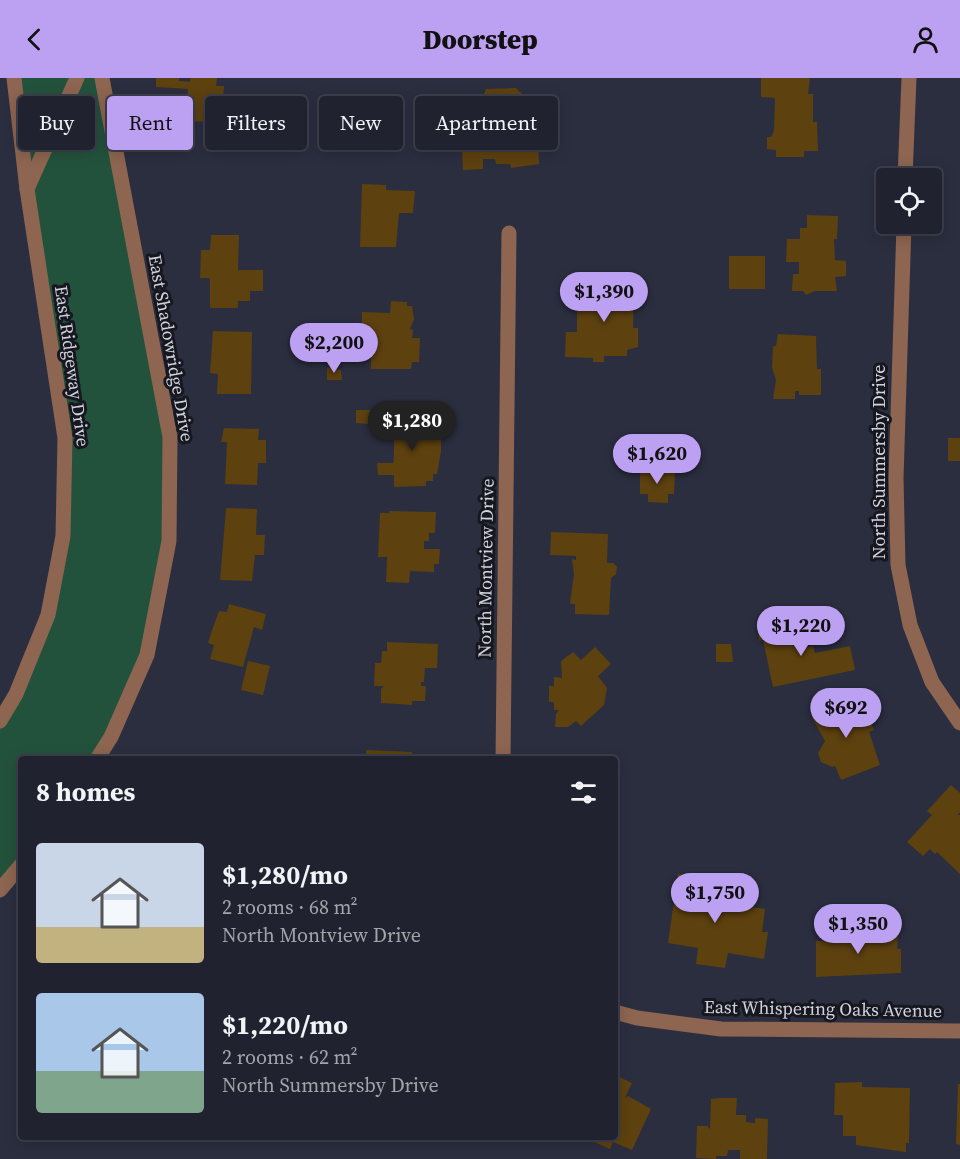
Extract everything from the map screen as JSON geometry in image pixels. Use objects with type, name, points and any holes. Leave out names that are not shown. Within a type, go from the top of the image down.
[{"type":"street","name":"East Ridgeway Drive","points":[[0,721],[16,694],[48,615],[63,536],[65,438],[27,189],[14,78]]},
{"type":"street","points":[[27,189],[77,78]]},
{"type":"street","name":"East Shadowridge Drive","points":[[99,756],[111,736],[147,655],[169,541],[170,437],[102,78]]},
{"type":"street","points":[[905,168],[909,78]]},
{"type":"street","name":"North Montview Drive","points":[[503,756],[509,233]]},
{"type":"street","name":"North Summersby Drive","points":[[904,234],[896,478],[898,565],[910,625],[932,682],[960,723]]},
{"type":"street","points":[[0,890],[18,869]]},
{"type":"street","name":"East Whispering Oaks Avenue","points":[[618,1013],[637,1018],[721,1029],[960,1031]]},
{"type":"green space","points":[[14,78],[102,78],[107,104],[107,150],[116,150],[170,437],[169,541],[147,655],[98,756],[18,756],[18,869],[0,890],[0,721],[48,615],[65,438],[24,150],[95,150],[95,96],[18,96],[18,106]]},
{"type":"building","points":[[156,78],[179,78],[179,81],[190,82],[190,78],[217,78],[216,86],[224,86],[223,96],[205,96],[205,122],[193,121],[193,96],[188,96],[188,89],[156,87]]},
{"type":"building","points":[[761,78],[810,78],[808,94],[813,94],[813,122],[817,122],[818,151],[804,151],[804,157],[776,157],[776,150],[767,149],[767,137],[771,137],[774,131],[775,98],[761,97]]},
{"type":"building","points":[[516,88],[524,96],[483,96],[486,89]]},
{"type":"building","points":[[462,150],[496,152],[496,150],[539,150],[539,164],[511,168],[510,164],[496,164],[495,159],[483,159],[483,169],[463,170]]},
{"type":"building","points":[[362,184],[386,185],[386,190],[415,191],[413,213],[399,213],[396,247],[360,247]]},
{"type":"building","points":[[807,215],[838,216],[837,239],[834,239],[835,260],[846,261],[846,276],[835,277],[837,291],[815,291],[806,295],[803,291],[792,291],[793,274],[799,274],[799,262],[786,262],[787,239],[800,239],[800,228],[807,228]]},
{"type":"building","points":[[211,235],[239,235],[238,270],[263,270],[263,291],[250,291],[250,301],[238,301],[238,308],[210,308],[210,278],[200,278],[201,250],[210,250]]},
{"type":"building","points":[[729,256],[765,256],[765,289],[729,289]]},
{"type":"building","points":[[581,283],[628,283],[629,295],[634,295],[633,328],[638,328],[638,347],[627,350],[627,356],[604,356],[604,362],[593,362],[593,358],[565,357],[566,332],[577,332],[577,309],[583,310]]},
{"type":"building","points":[[391,301],[407,302],[407,306],[412,306],[414,319],[410,329],[413,330],[412,338],[420,338],[419,362],[412,362],[411,369],[371,369],[371,335],[362,335],[362,312],[390,313]]},
{"type":"building","points":[[213,331],[252,332],[251,394],[217,394],[218,374],[210,373]]},
{"type":"building","points":[[778,334],[816,336],[817,369],[821,369],[821,395],[799,395],[799,391],[795,391],[795,399],[773,399],[776,380],[772,368],[773,346],[776,346]]},
{"type":"building","points":[[327,367],[341,370],[342,380],[327,380]]},
{"type":"building","points":[[356,410],[370,410],[370,424],[356,423]]},
{"type":"building","points":[[389,418],[432,418],[432,437],[441,437],[441,451],[437,474],[433,474],[433,481],[426,481],[426,486],[394,487],[394,475],[378,475],[377,463],[393,463],[394,459],[394,440],[389,440]]},
{"type":"building","points":[[224,428],[259,429],[258,440],[266,440],[266,463],[258,463],[257,485],[225,484],[227,442],[221,442]]},
{"type":"building","points":[[948,438],[960,438],[960,461],[948,461]]},
{"type":"building","points":[[640,471],[675,472],[674,494],[668,494],[668,503],[648,502],[648,494],[640,494]]},
{"type":"building","points":[[226,508],[257,509],[256,535],[265,535],[264,555],[255,555],[252,581],[220,580]]},
{"type":"building","points":[[389,511],[436,512],[435,533],[429,533],[429,541],[424,541],[424,549],[440,549],[439,564],[434,564],[434,572],[410,571],[409,583],[386,582],[387,557],[378,557],[380,513],[389,513]]},
{"type":"building","points":[[551,532],[608,534],[607,563],[613,563],[617,567],[616,574],[611,578],[609,615],[575,614],[575,604],[570,604],[574,574],[572,559],[576,560],[576,556],[550,555]]},
{"type":"building","points":[[229,604],[266,614],[262,630],[254,627],[243,667],[210,659],[214,645],[208,643],[212,630],[219,611],[227,612]]},
{"type":"building","points":[[801,622],[805,648],[813,646],[815,653],[850,646],[855,670],[773,687],[763,640],[759,641],[758,634],[761,631]]},
{"type":"building","points":[[387,642],[438,644],[437,668],[425,668],[424,682],[421,682],[421,686],[426,686],[425,701],[412,701],[412,705],[381,703],[381,689],[384,686],[374,686],[375,663],[381,663],[382,651],[387,651]]},
{"type":"building","points":[[716,644],[731,644],[733,662],[716,662]]},
{"type":"building","points":[[595,647],[611,664],[598,676],[607,688],[604,705],[581,726],[576,721],[568,727],[555,727],[556,714],[559,710],[554,710],[554,702],[549,702],[549,686],[554,686],[554,677],[562,678],[561,661],[573,652],[581,660]]},
{"type":"building","points":[[248,661],[270,666],[263,695],[241,690]]},
{"type":"building","points":[[853,697],[864,720],[869,718],[874,730],[869,732],[880,765],[841,780],[835,766],[821,762],[818,753],[825,741],[812,718],[814,712]]},
{"type":"building","points":[[366,750],[412,752],[411,756],[366,756]]},
{"type":"building","points":[[951,785],[960,793],[960,812],[957,815],[960,815],[960,874],[937,852],[935,854],[930,849],[923,856],[907,842],[932,815],[927,811]]},
{"type":"building","points":[[678,874],[712,879],[709,896],[734,899],[733,907],[765,909],[762,932],[768,932],[764,959],[728,953],[725,968],[696,964],[698,948],[668,943]]},
{"type":"building","points":[[836,929],[861,933],[861,939],[881,939],[885,931],[894,931],[898,935],[897,949],[901,949],[901,973],[816,977],[816,941],[832,941]]},
{"type":"building","points":[[618,1076],[632,1083],[625,1098],[628,1096],[651,1109],[632,1150],[613,1142],[610,1149],[590,1140],[618,1140]]},
{"type":"building","points":[[862,1082],[862,1087],[910,1088],[909,1143],[906,1143],[906,1152],[856,1145],[856,1136],[843,1136],[843,1115],[834,1115],[835,1083]]},
{"type":"building","points":[[958,1084],[960,1084],[960,1145],[956,1144]]},
{"type":"building","points":[[737,1098],[736,1115],[746,1115],[746,1122],[755,1123],[755,1118],[768,1119],[767,1159],[740,1159],[740,1150],[728,1150],[727,1156],[716,1156],[716,1159],[696,1158],[697,1126],[707,1126],[710,1129],[711,1099]]}]
